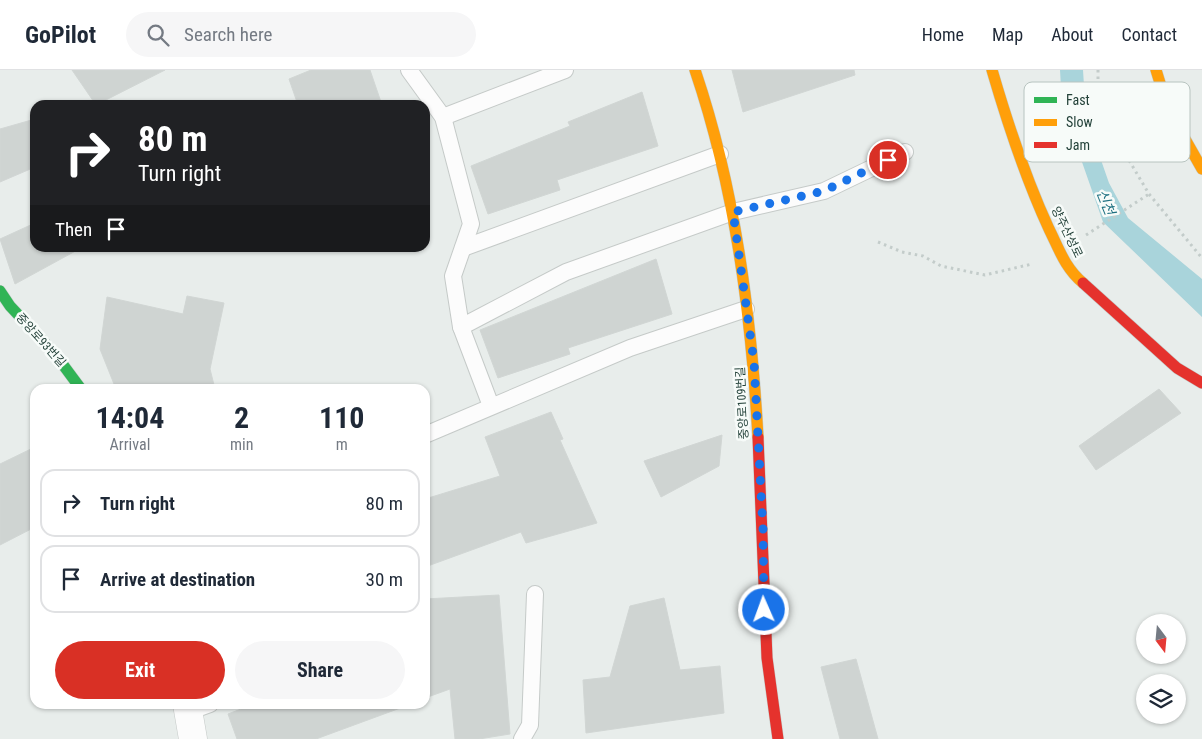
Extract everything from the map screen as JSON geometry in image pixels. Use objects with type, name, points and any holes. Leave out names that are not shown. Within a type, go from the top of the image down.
[{"type":"street","name":"중앙로109번길","points":[[695,70],[712,120],[733,212],[754,362],[763,529],[763,594],[767,658],[778,739]]},
{"type":"street","name":"양주산성로","points":[[992,70],[1014,144],[1032,192],[1070,272],[1178,368],[1202,383]]},
{"type":"street","points":[[1190,150],[1202,169]]},
{"type":"street","name":"중앙로93번길","points":[[0,291],[10,306],[55,354],[78,384]]},
{"type":"street","points":[[193,739],[195,709]]},
{"type":"lane","points":[[409,70],[443,117],[471,224],[453,276],[460,327],[491,406]]},
{"type":"lane","points":[[443,117],[565,70]]},
{"type":"lane","points":[[460,327],[566,272],[733,212],[824,191],[905,152]]},
{"type":"lane","points":[[463,248],[720,154]]},
{"type":"lane","points":[[430,432],[630,348],[746,309]]},
{"type":"lane","points":[[522,739],[530,725],[535,594]]},
{"type":"path","points":[[1130,162],[1149,194],[1202,258]]},
{"type":"path","points":[[1097,228],[1149,194]]},
{"type":"path","points":[[878,242],[902,252],[923,256],[942,266],[984,275],[1028,266]]},
{"type":"water","points":[[1060,70],[1083,70],[1084,82],[1061,82]]},
{"type":"water","name":"신천","points":[[1082,162],[1102,162],[1109,183],[1128,218],[1202,279],[1202,317],[1103,222]]},
{"type":"building","points":[[72,70],[165,70],[106,100],[93,100]]},
{"type":"building","points":[[311,70],[370,70],[380,100],[296,100],[289,79]]},
{"type":"building","points":[[732,70],[854,70],[855,75],[743,112]]},
{"type":"building","points":[[642,92],[658,146],[557,180],[560,190],[488,214],[471,166],[570,126],[568,122]]},
{"type":"building","points":[[30,120],[30,169],[0,182],[0,129]]},
{"type":"building","points":[[30,225],[30,252],[74,252],[15,284],[0,239]]},
{"type":"building","points":[[656,259],[672,314],[568,348],[570,354],[498,378],[480,330]]},
{"type":"building","points":[[187,296],[224,303],[210,369],[214,384],[114,384],[100,349],[107,297],[183,314]]},
{"type":"building","points":[[1159,389],[1181,413],[1096,470],[1079,446]]},
{"type":"building","points":[[551,412],[563,439],[560,440],[597,523],[526,543],[521,532],[430,565],[430,497],[500,476],[485,437]]},
{"type":"building","points":[[722,435],[719,466],[661,497],[644,461]]},
{"type":"building","points":[[30,449],[30,530],[0,545],[0,464]]},
{"type":"building","points":[[499,595],[510,734],[479,739],[455,739],[450,689],[430,696],[430,599]]},
{"type":"building","points":[[664,598],[680,670],[720,666],[724,713],[586,733],[583,680],[610,677],[630,606]]},
{"type":"building","points":[[856,659],[878,739],[840,739],[821,667]]},
{"type":"building","points":[[241,709],[398,709],[316,739],[237,739],[228,714]]},
{"type":"traffic: fast","points":[[0,291],[10,306],[55,354],[77,384]]},
{"type":"traffic: slow","points":[[695,70],[721,160],[739,251],[751,344],[758,437]]},
{"type":"traffic: slow","points":[[992,70],[1017,151],[1040,209],[1063,258],[1083,283]]},
{"type":"traffic: slow","points":[[1156,70],[1160,82]]},
{"type":"traffic: slow","points":[[1190,148],[1202,169]]},
{"type":"traffic: jam","points":[[1083,283],[1177,368],[1202,383]]},
{"type":"traffic: jam","points":[[758,437],[767,658],[778,739]]},
{"type":"route","points":[[764,610],[763,529],[754,362],[733,212],[824,191],[888,160]]}]
